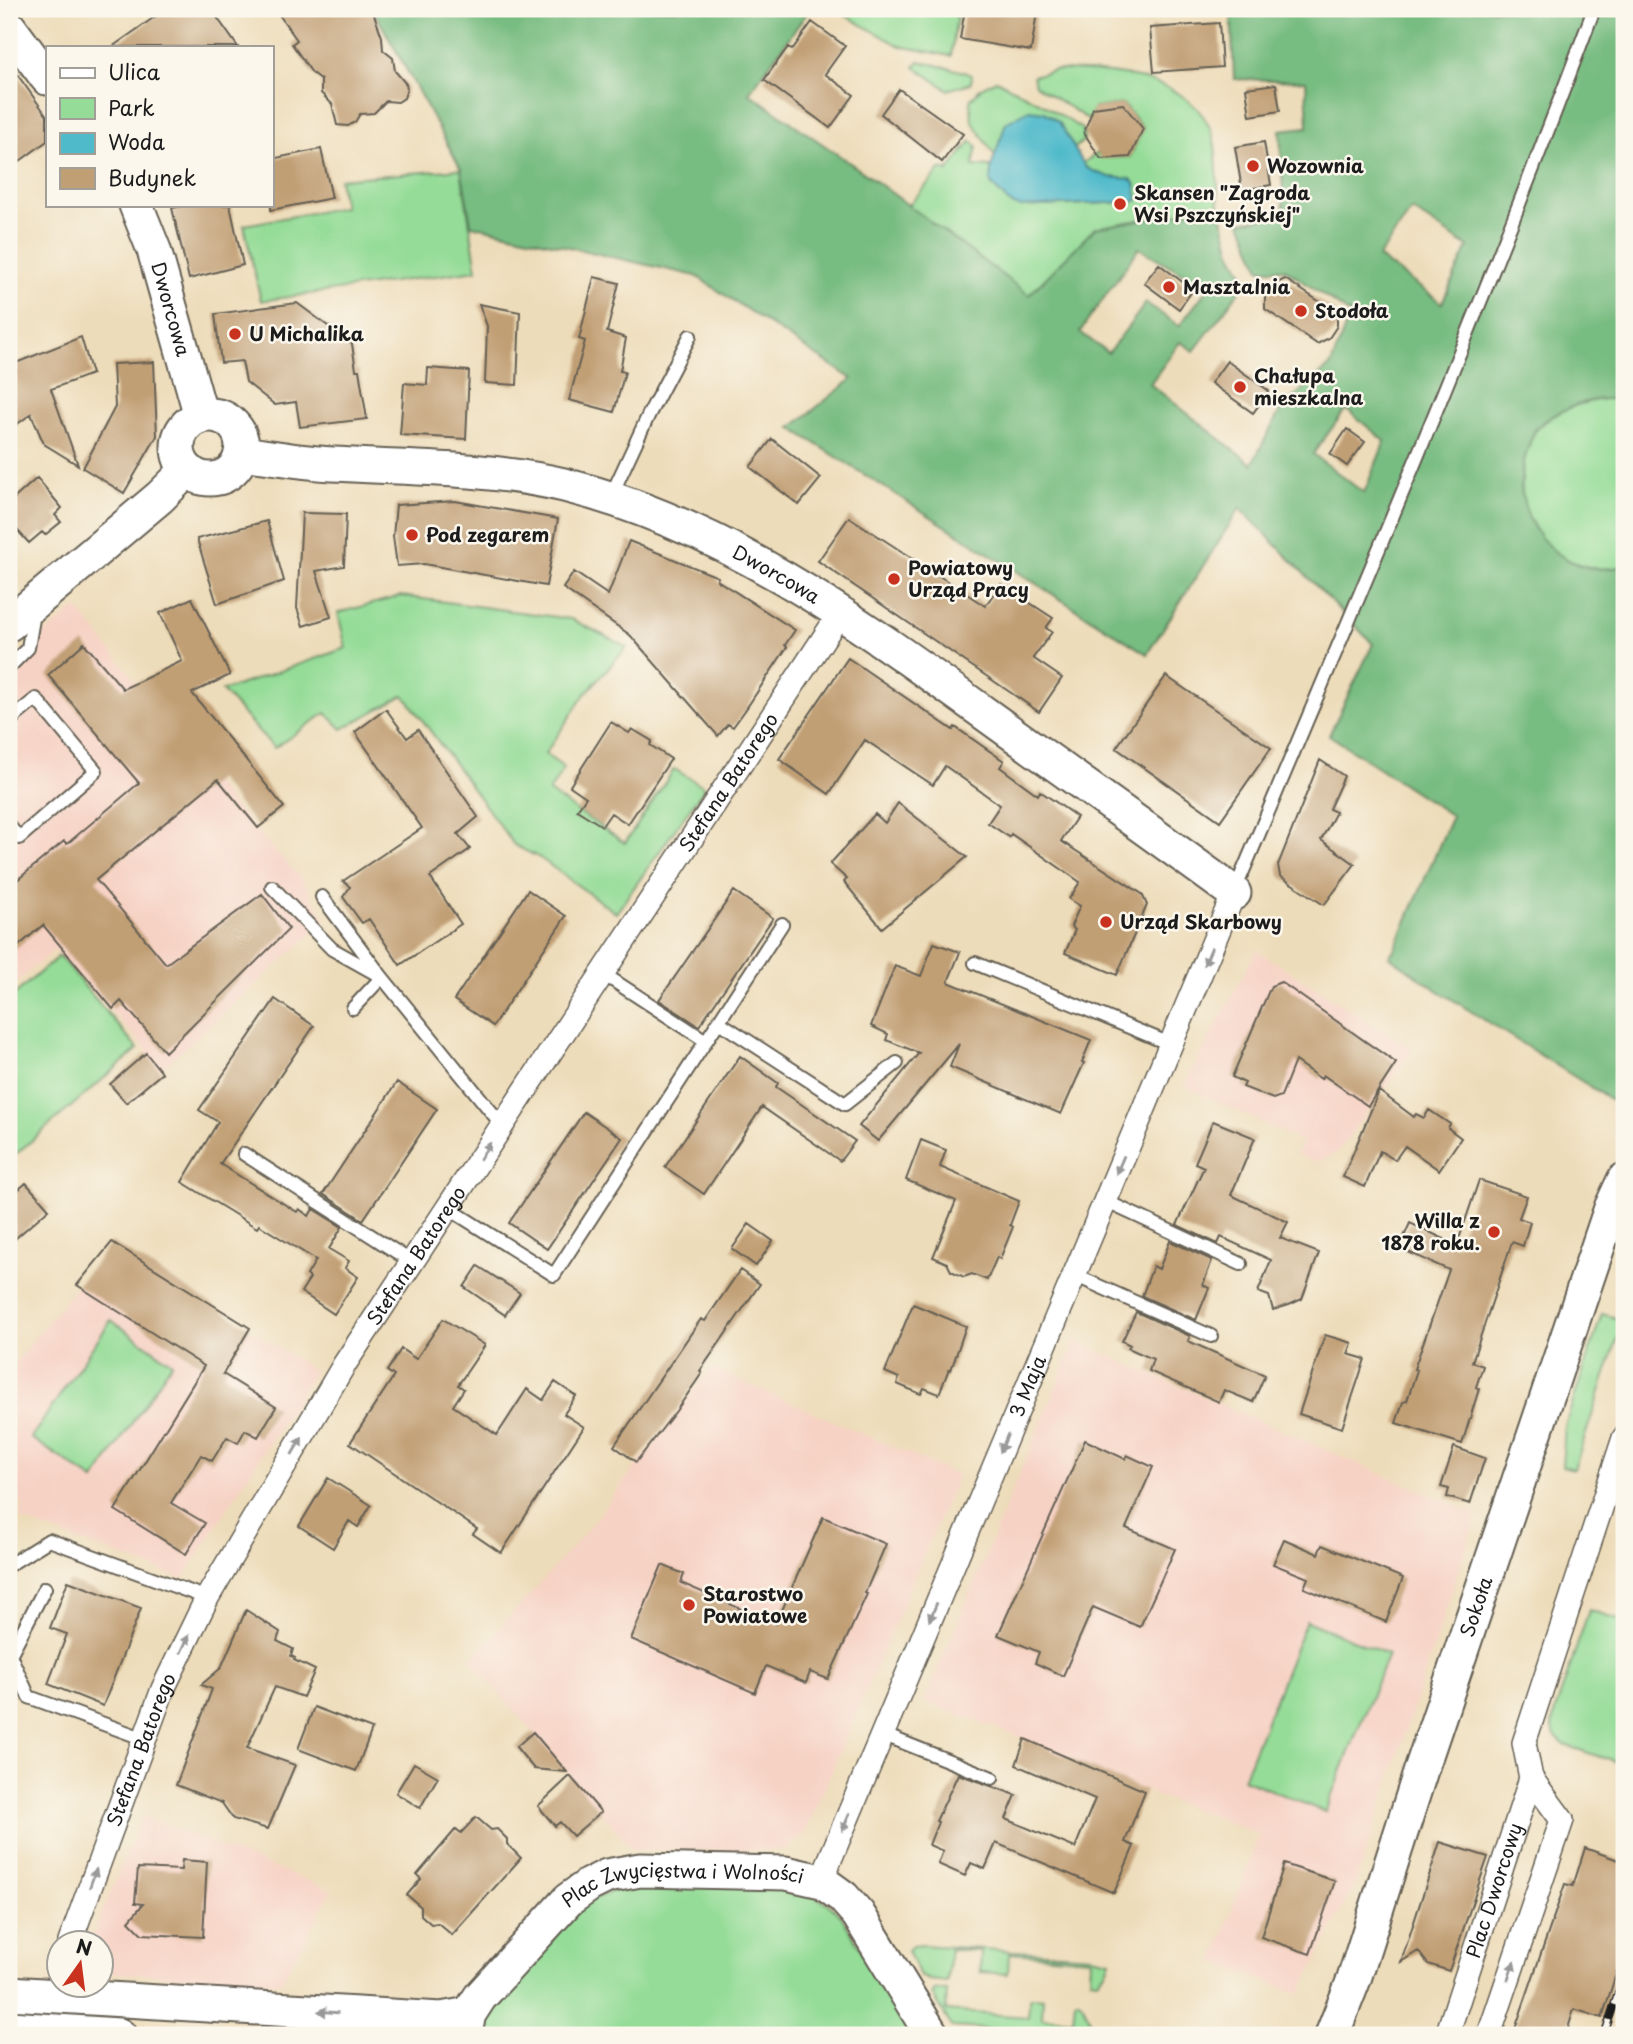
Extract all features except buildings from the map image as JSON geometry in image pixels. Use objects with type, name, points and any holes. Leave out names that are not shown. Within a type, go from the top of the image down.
[{"type":"street","points":[[9,27],[46,77]]},
{"type":"street","name":"Dworcowa","points":[[136,206],[154,250],[201,416]]},
{"type":"street","points":[[211,415],[228,421],[239,436],[241,453],[234,468],[221,477],[204,479],[187,470],[179,457],[179,436],[192,421],[211,415]]},
{"type":"street","name":"Dworcowa","points":[[241,453],[318,463],[414,466],[497,475],[562,485],[610,498],[665,518],[728,546],[841,612],[1234,893]]},
{"type":"street","points":[[9,624],[160,497],[187,470]]},
{"type":"street","name":"Stefana Batorego","points":[[75,1928],[163,1689],[206,1598],[344,1366],[841,612]]},
{"type":"street","name":"3 Maja","points":[[821,1881],[1234,893]]},
{"type":"street","name":"Sokoła","points":[[1332,2035],[1354,1979],[1422,1767],[1606,1221],[1624,1180]]},
{"type":"street","name":"Plac Dworcowy","points":[[1447,2035],[1531,1778],[1524,1743],[1624,1438]]},
{"type":"street","points":[[1489,2035],[1562,1820],[1531,1778]]},
{"type":"street","name":"Plac Zwycięstwa i Wolności","points":[[466,2024],[480,1997],[568,1900],[589,1885],[607,1876],[640,1870],[770,1872],[802,1875],[821,1881],[839,1894],[858,1914],[932,2035]]},
{"type":"street","points":[[9,1993],[46,1991]]},
{"type":"street","points":[[116,1994],[441,2018],[466,2024]]},
{"type":"street","points":[[9,2028],[119,2035]]},
{"type":"lane","points":[[1234,893],[1360,595],[1537,159],[1594,9]]},
{"type":"lane","points":[[610,498],[649,414],[690,336]]},
{"type":"lane","points":[[9,667],[27,648],[36,600]]},
{"type":"lane","points":[[9,721],[36,699],[96,771],[19,838],[9,826]]},
{"type":"lane","points":[[272,887],[332,949],[382,977]]},
{"type":"lane","points":[[322,897],[382,977],[502,1125]]},
{"type":"lane","points":[[448,1208],[554,1275],[782,924]]},
{"type":"lane","points":[[975,962],[1170,1044]]},
{"type":"lane","points":[[602,974],[706,1041]]},
{"type":"lane","points":[[353,1008],[382,977]]},
{"type":"lane","points":[[719,1023],[845,1104],[897,1063]]},
{"type":"lane","points":[[244,1154],[412,1262]]},
{"type":"lane","points":[[1105,1201],[1241,1264]]},
{"type":"lane","points":[[1074,1275],[1211,1336]]},
{"type":"lane","points":[[9,1565],[48,1539],[206,1598]]},
{"type":"lane","points":[[45,1588],[10,1655],[29,1697],[145,1739]]},
{"type":"lane","points":[[882,1734],[992,1778]]},
{"type":"shaded area","points":[[77,607],[232,804],[302,879],[326,921],[160,1070],[145,1053],[148,1051],[55,950],[9,988],[9,663]]},
{"type":"shaded area","points":[[1256,950],[1413,1050],[1336,1154],[1316,1162],[1296,1154],[1303,1142],[1184,1086]]},
{"type":"shaded area","points":[[112,1242],[315,1371],[183,1579],[19,1519],[24,1504],[9,1499],[9,1370]]},
{"type":"shaded area","points":[[1075,1341],[1477,1515],[1357,1879],[1300,1994],[1213,1962],[1259,1834],[1145,1791],[1020,1737],[924,1702]]},
{"type":"shaded area","points":[[711,1368],[958,1475],[805,1834],[785,1850],[633,1850],[471,1660],[584,1534]]},
{"type":"shaded area","points":[[142,1816],[332,1890],[281,1983],[116,1973],[116,1928],[95,1928]]},
{"type":"green space","points":[[373,9],[810,9],[749,93],[873,179],[1029,295],[1095,228],[1219,206],[1231,252],[1247,281],[1194,351],[1180,342],[1150,384],[1252,464],[1282,407],[1331,365],[1350,314],[1285,269],[1260,269],[1241,222],[1284,214],[1280,130],[1308,127],[1306,81],[1234,79],[1231,9],[1624,9],[1624,401],[1588,401],[1546,420],[1533,433],[1522,473],[1523,496],[1529,518],[1541,538],[1557,553],[1577,564],[1600,569],[1624,566],[1624,1108],[1434,988],[1389,956],[1452,816],[1329,735],[1373,644],[1240,508],[1147,654],[791,428],[852,379],[696,276],[471,225],[461,169]],"holes":[[[1412,210],[1468,247],[1442,303],[1378,257]],[[1139,248],[1208,288],[1179,326],[1146,303],[1108,353],[1080,332]],[[1346,409],[1385,441],[1364,493],[1313,454]]]},
{"type":"green space","points":[[834,9],[958,9],[951,56],[900,46]]},
{"type":"green space","points":[[919,61],[965,72],[972,76],[971,83],[948,90],[915,67]]},
{"type":"green space","points":[[1055,70],[1100,72],[1147,80],[1168,88],[1187,100],[1203,115],[1213,136],[1219,206],[1095,228],[1029,296],[907,207],[941,169],[948,171],[971,141],[977,146],[973,166],[991,167],[991,185],[1019,207],[1138,200],[1131,179],[1092,172],[1083,163],[1098,153],[1102,158],[1130,157],[1143,128],[1123,104],[1094,108],[1089,120],[1035,85],[1033,76]]},
{"type":"green space","points":[[996,80],[1041,103],[1082,129],[1084,140],[1074,149],[1059,122],[1006,123],[995,156],[972,121],[970,100],[981,88]]},
{"type":"green space","points":[[461,169],[477,270],[261,301],[244,225],[344,207],[339,179]]},
{"type":"green space","points":[[1612,398],[1624,401],[1624,566],[1593,568],[1564,558],[1540,538],[1525,511],[1522,474],[1531,439],[1546,421],[1572,407]]},
{"type":"green space","points":[[401,596],[571,619],[627,647],[585,694],[545,754],[564,768],[549,792],[625,843],[674,769],[705,787],[616,913],[540,858],[514,845],[404,695],[342,729],[326,713],[274,748],[222,691],[346,648],[338,613]]},
{"type":"green space","points":[[59,956],[138,1049],[9,1160],[9,999]]},
{"type":"green space","points":[[1602,1314],[1624,1320],[1574,1469],[1562,1466],[1565,1426]]},
{"type":"green space","points":[[111,1320],[172,1363],[94,1480],[31,1438]]},
{"type":"green space","points":[[1589,1610],[1624,1621],[1624,1765],[1565,1745],[1555,1736],[1552,1725]]},
{"type":"green space","points":[[1306,1621],[1388,1654],[1325,1812],[1243,1779]]},
{"type":"green space","points":[[626,1885],[790,1886],[826,1902],[841,1916],[913,2035],[484,2035],[493,2005],[586,1902]]},
{"type":"green space","points":[[912,1946],[1092,1956],[1110,1960],[1106,1971],[1097,1980],[1090,1979],[1091,1959],[1009,1953],[1008,1974],[980,1972],[981,1951],[950,1949],[947,1982],[920,1976],[908,1951]]},
{"type":"green space","points":[[936,1990],[947,1991],[946,2011],[1028,2017],[1030,1997],[1043,1998],[1042,2018],[1073,2020],[1075,2001],[1078,2000],[1091,2022],[1086,2035],[952,2027],[932,1994]]},
{"type":"water","points":[[1029,110],[1044,112],[1059,122],[1086,168],[1109,177],[1131,179],[1135,183],[1138,200],[1019,207],[1009,203],[991,184],[991,167],[1006,123]]},
{"type":"railway","points":[[1604,2035],[1624,1975]]},
{"type":"place","name":"Wozownia","points":[[1253,166]]},
{"type":"place","name":"Skansen \"Zagroda Wsi Pszczyńskiej\"","points":[[1120,204]]},
{"type":"place","name":"Masztalnia","points":[[1169,287]]},
{"type":"place","name":"Stodoła","points":[[1301,311]]},
{"type":"place","name":"U Michalika","points":[[235,334]]},
{"type":"place","name":"Chałupa mieszkalna","points":[[1240,387]]},
{"type":"place","name":"Pod zegarem","points":[[412,535]]},
{"type":"place","name":"Powiatowy Urząd Pracy","points":[[894,579]]},
{"type":"place","name":"Urząd Skarbowy","points":[[1106,922]]},
{"type":"place","name":"Willa z 1878 roku.","points":[[1494,1232]]},
{"type":"place","name":"Starostwo Powiatowe","points":[[689,1605]]}]
